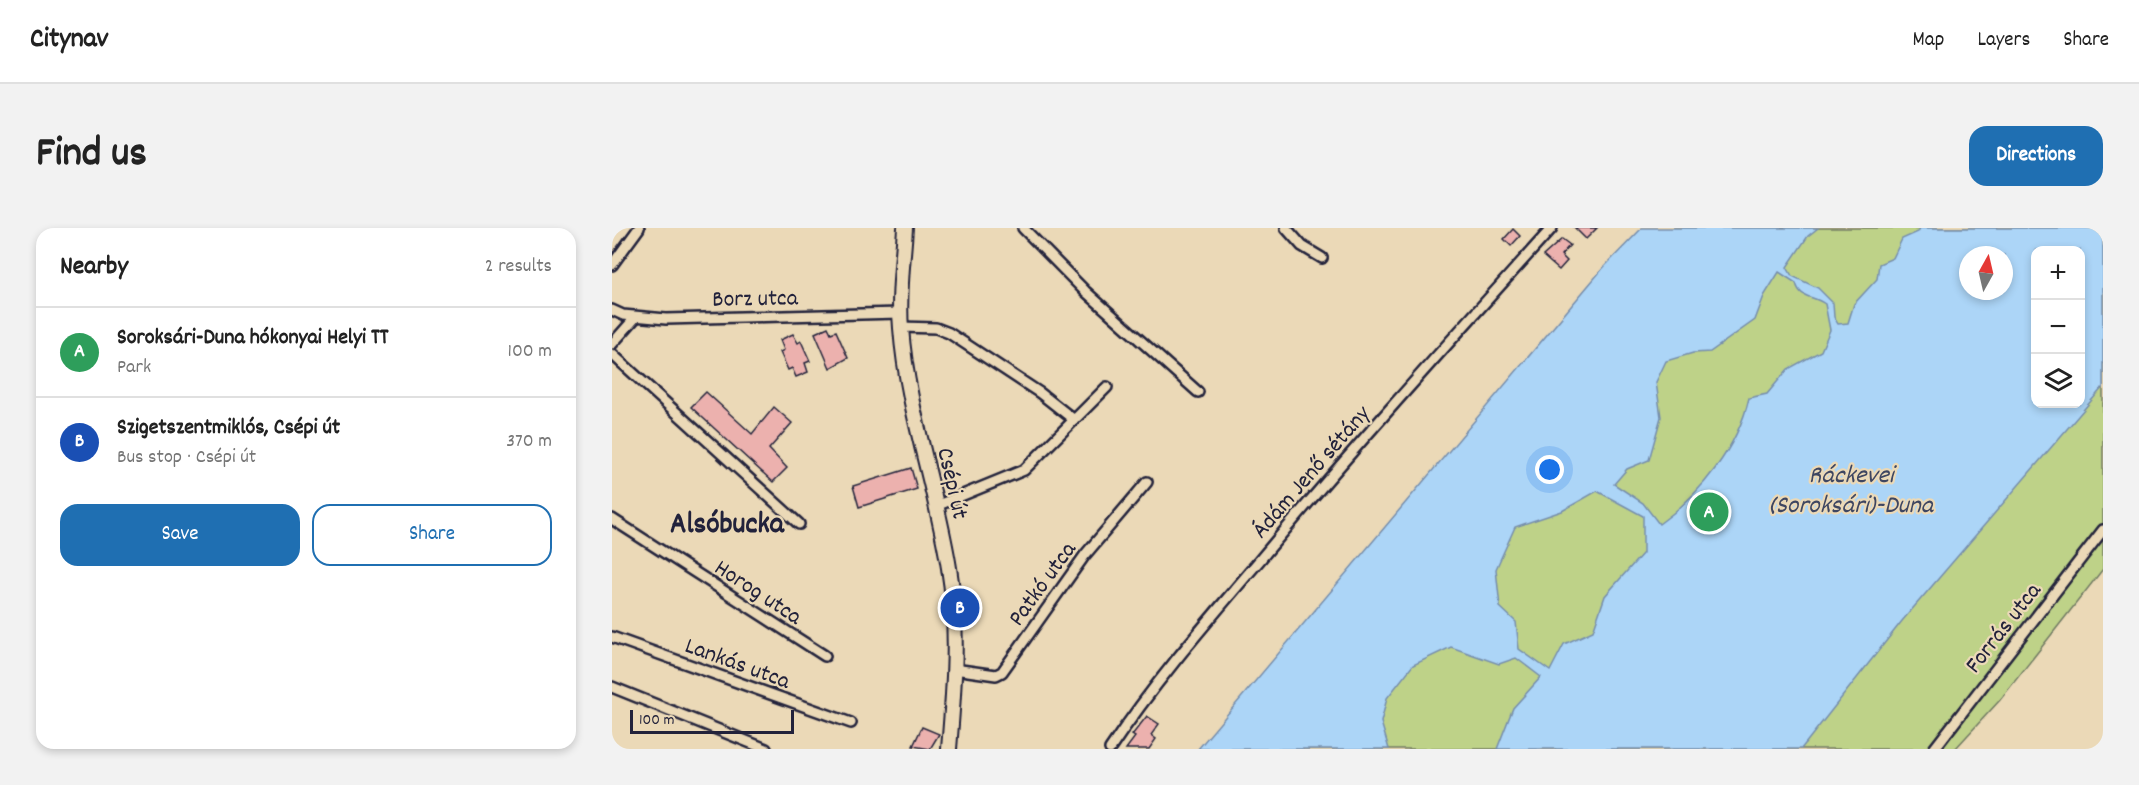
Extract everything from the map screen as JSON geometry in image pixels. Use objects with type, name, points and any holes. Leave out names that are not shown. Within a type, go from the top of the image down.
[{"type":"street","points":[[612,265],[639,228]]},
{"type":"street","name":"Csépi út","points":[[905,228],[900,320],[906,375],[950,569],[955,631],[949,749]]},
{"type":"street","points":[[1023,228],[1085,291],[1198,392]]},
{"type":"street","points":[[1286,228],[1302,246],[1322,258]]},
{"type":"street","name":"Ádám Jenő sétány","points":[[1110,749],[1203,627],[1383,414],[1552,228]]},
{"type":"street","name":"Borz utca","points":[[612,310],[636,317],[900,320],[936,328],[949,333],[1040,393],[1073,419]]},
{"type":"street","points":[[612,316],[623,315]]},
{"type":"street","points":[[612,344],[636,317]]},
{"type":"street","points":[[612,354],[777,497],[799,524]]},
{"type":"street","points":[[936,506],[1024,470],[1107,387]]},
{"type":"street","name":"Patkó utca","points":[[954,669],[996,675],[1002,672],[1085,555],[1147,482]]},
{"type":"street","name":"Horog utca","points":[[612,519],[825,656]]},
{"type":"street","name":"Forrás utca","points":[[1934,749],[2103,530]]},
{"type":"street","name":"Lankás utca","points":[[612,637],[851,723]]},
{"type":"street","points":[[612,687],[766,749]]},
{"type":"green space","name":"Ráckevei (Soroksári)-Duna","points":[[1674,228],[2103,228],[2103,569],[2000,700],[1955,749],[1219,749]]},
{"type":"water","name":"Ráckevei (Soroksári)-Duna","points":[[1642,228],[1818,228],[1808,236],[1787,267],[1792,276],[1818,288],[1833,303],[1834,317],[1838,324],[1848,323],[1854,304],[1877,279],[1879,264],[1893,258],[1902,239],[1918,232],[1920,228],[2103,228],[2103,387],[2085,408],[2085,246],[2031,246],[2031,408],[2085,408],[1902,621],[1801,749],[1497,749],[1513,708],[1541,677],[1516,658],[1499,664],[1451,647],[1413,665],[1387,698],[1381,722],[1389,749],[1198,749],[1604,267]],"holes":[[[1779,272],[1796,283],[1800,292],[1825,304],[1830,330],[1821,351],[1788,369],[1767,394],[1749,398],[1736,434],[1715,468],[1689,499],[1659,524],[1643,503],[1614,484],[1627,469],[1649,460],[1661,417],[1656,382],[1666,361],[1693,353],[1710,352],[1755,320],[1764,296]],[[1597,491],[1643,516],[1643,553],[1605,596],[1593,631],[1564,644],[1550,671],[1519,649],[1516,622],[1500,607],[1496,569],[1515,527],[1562,511]]]},
{"type":"building","points":[[1575,228],[1597,228],[1586,239]]},
{"type":"building","points":[[1513,229],[1520,236],[1511,246],[1504,239]]},
{"type":"building","points":[[1562,239],[1570,245],[1561,255],[1567,261],[1559,270],[1543,256]]},
{"type":"building","points":[[828,327],[831,333],[836,331],[848,358],[830,368],[815,333]]},
{"type":"building","points":[[793,334],[798,343],[801,341],[810,361],[805,363],[808,372],[796,377],[792,368],[788,370],[780,352],[784,350],[780,340]]},
{"type":"building","points":[[706,392],[752,434],[774,407],[792,423],[769,449],[787,468],[773,482],[691,407]]},
{"type":"building","points":[[911,468],[917,489],[859,507],[853,486]]},
{"type":"building","points":[[1147,716],[1159,724],[1151,735],[1156,739],[1149,749],[1126,749],[1135,737],[1132,735]]},
{"type":"building","points":[[922,727],[939,734],[930,749],[913,746]]},
{"type":"place","name":"Soroksári-Duna hókonyai Helyi TT","points":[[1709,512]]},
{"type":"place","name":"Szigetszentmiklós, Csépi út","points":[[960,608]]},
{"type":"district","name":"Alsóbucka","points":[[727,522]]}]
